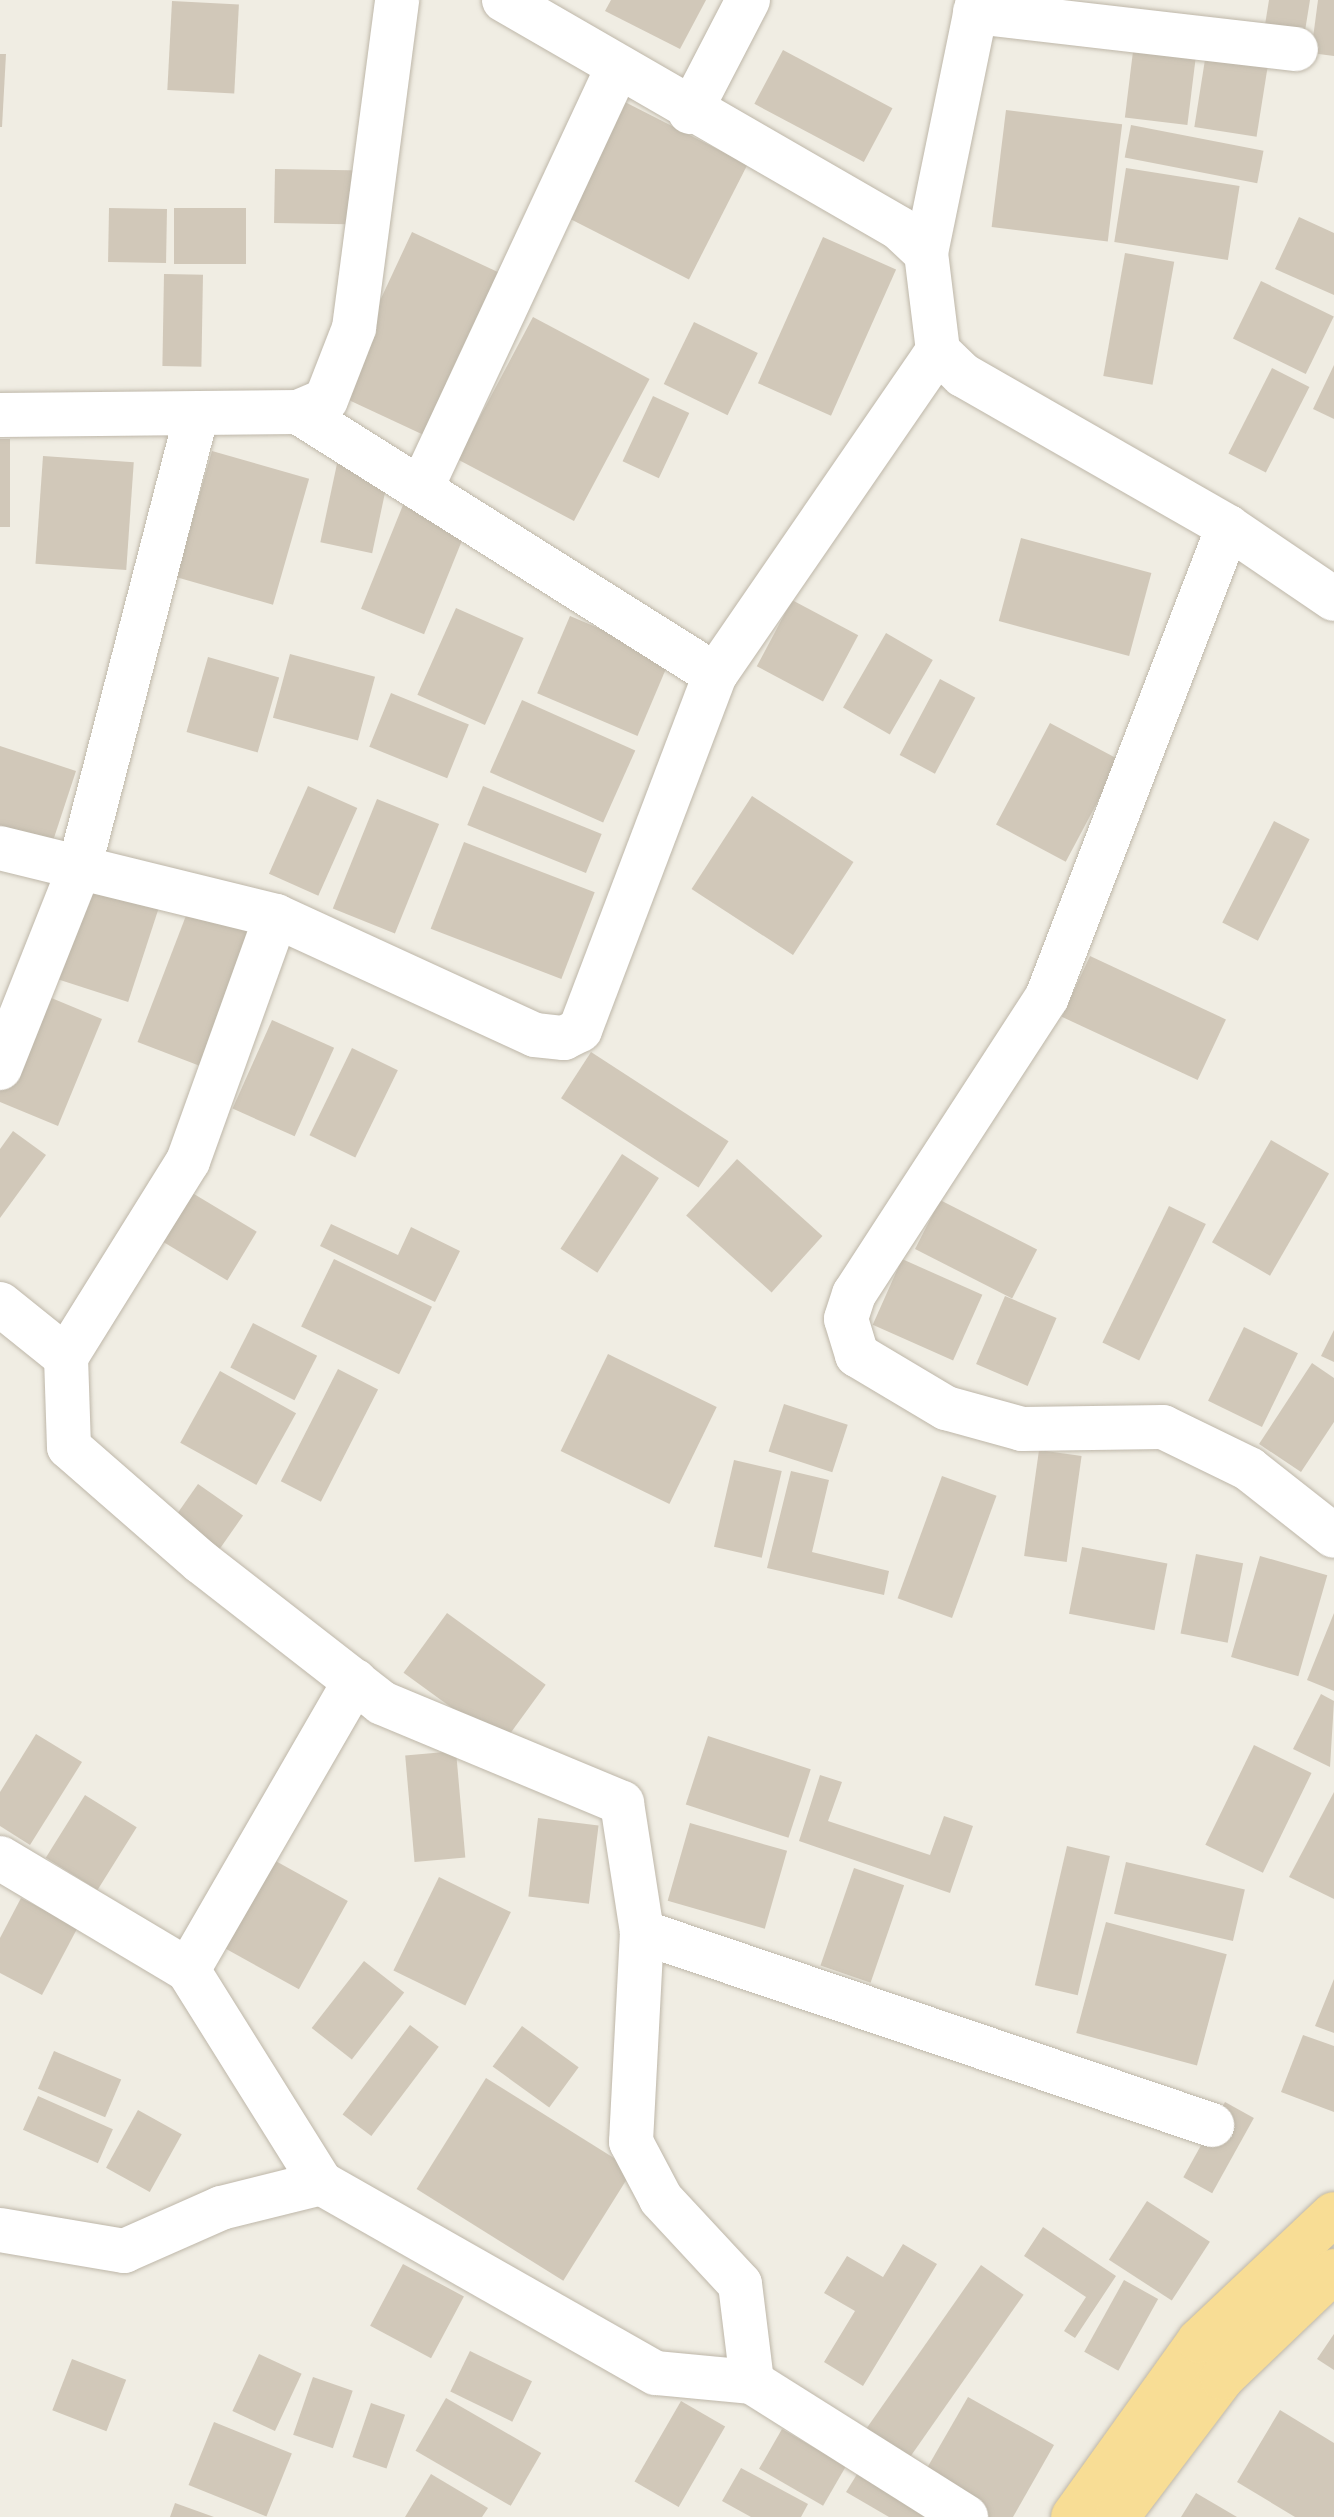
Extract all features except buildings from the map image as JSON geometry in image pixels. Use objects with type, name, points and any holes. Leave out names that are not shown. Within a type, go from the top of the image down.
[{"type":"main road","points":[[1073,2517],[1199,2341],[1334,2214]]},
{"type":"main road","points":[[1117,2517],[1222,2378],[1334,2271]]},
{"type":"street","points":[[0,415],[298,412],[326,400],[354,328],[397,0]]},
{"type":"street","points":[[504,0],[690,112],[900,229],[926,253]]},
{"type":"street","points":[[690,112],[748,0]]},
{"type":"street","points":[[1296,49],[976,6],[926,253],[938,351],[963,375],[1228,527],[1334,599]]},
{"type":"street","points":[[421,489],[617,68]]},
{"type":"street","points":[[0,848],[276,916],[535,1035],[564,1038],[580,1030],[715,675],[938,351]]},
{"type":"street","points":[[298,412],[715,675]]},
{"type":"street","points":[[0,1068],[79,869],[196,415]]},
{"type":"street","points":[[1228,527],[1047,997],[854,1294],[846,1319],[857,1355],[946,1408],[1022,1429],[1163,1427],[1249,1469],[1334,1536]]},
{"type":"street","points":[[276,916],[188,1161],[66,1357],[69,1447],[382,1703],[622,1803],[642,1932],[631,2142],[661,2199],[740,2284],[752,2382]]},
{"type":"street","points":[[0,1304],[66,1357]]},
{"type":"street","points":[[188,1970],[355,1681]]},
{"type":"street","points":[[0,1858],[188,1970],[321,2183],[656,2373],[752,2382],[966,2517]]},
{"type":"street","points":[[642,1932],[1212,2125]]},
{"type":"street","points":[[0,2230],[124,2251],[221,2208],[321,2183]]}]
